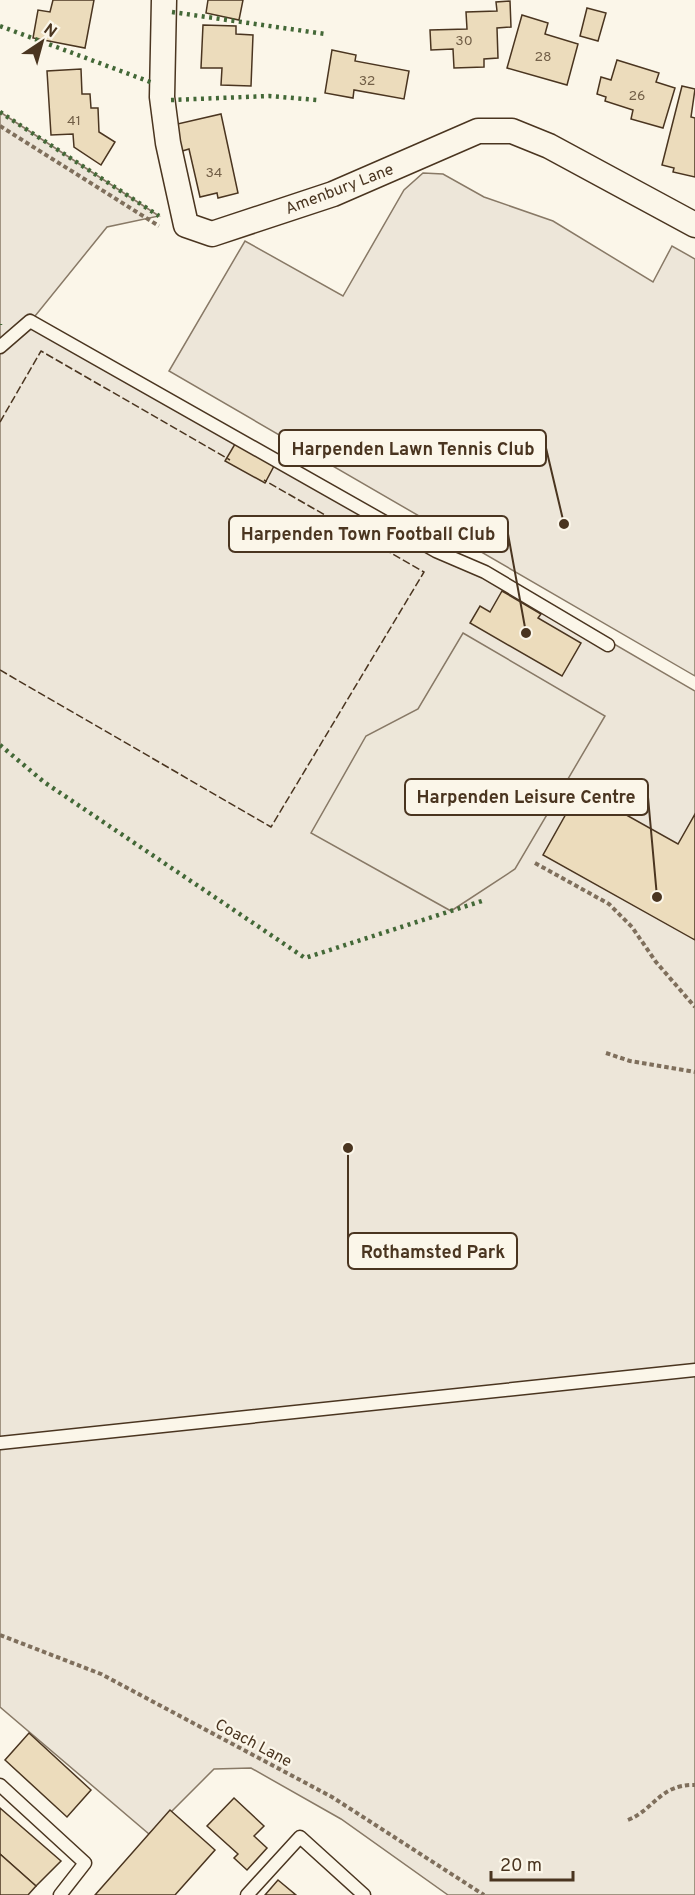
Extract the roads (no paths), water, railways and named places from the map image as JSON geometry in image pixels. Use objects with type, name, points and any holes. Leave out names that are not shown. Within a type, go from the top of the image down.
[{"type":"street","name":"Amenbury Lane","points":[[164,0],[162,97],[168,143],[186,225],[212,234],[333,194],[478,131],[512,131],[549,146],[695,225]]},
{"type":"lane","points":[[0,347],[30,321],[436,551],[485,572],[608,645]]},
{"type":"lane","points":[[0,1443],[695,1370]]},
{"type":"lane","points":[[0,1785],[85,1863],[60,1895]]},
{"type":"lane","points":[[247,1895],[300,1837],[364,1895]]},
{"type":"place","name":"Harpenden Lawn Tennis Club","points":[[564,524]]},
{"type":"place","name":"Harpenden Town Football Club","points":[[526,633]]},
{"type":"place","name":"Harpenden Leisure Centre","points":[[657,897]]},
{"type":"place","name":"Rothamsted Park","points":[[348,1148]]}]
